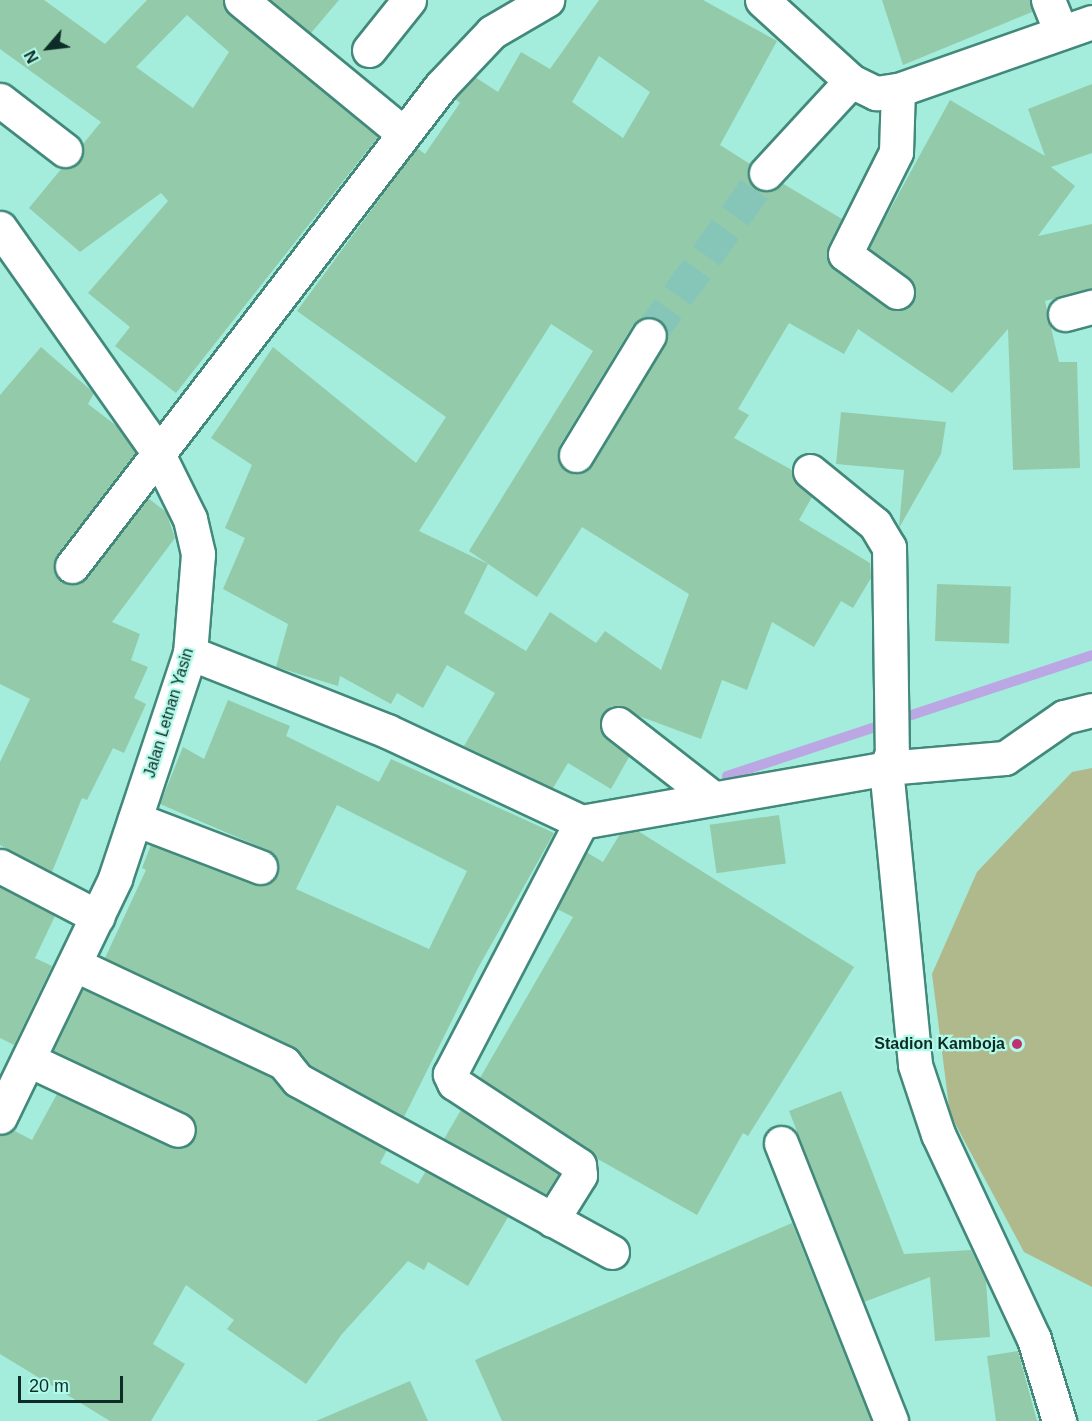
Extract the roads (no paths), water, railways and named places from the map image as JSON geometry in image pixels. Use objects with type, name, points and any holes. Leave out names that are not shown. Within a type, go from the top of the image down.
[{"type":"street","points":[[241,0],[403,133]]},
{"type":"street","points":[[369,50],[409,0]]},
{"type":"street","points":[[72,566],[403,133],[492,32],[547,0]]},
{"type":"street","points":[[762,0],[851,81],[876,93],[898,90],[1092,22]]},
{"type":"street","points":[[1048,0],[1061,33]]},
{"type":"street","points":[[766,173],[851,81]]},
{"type":"street","points":[[897,292],[845,254],[896,152],[898,90]]},
{"type":"street","points":[[0,100],[65,150]]},
{"type":"street","name":"Jalan Letnan Yasin","points":[[0,228],[159,455],[190,519],[198,554],[190,653],[135,819],[98,917],[31,1061],[0,1117]]},
{"type":"street","points":[[576,455],[650,335]]},
{"type":"street","points":[[810,471],[875,524],[889,547],[889,760],[915,1065],[938,1134],[1034,1339],[1059,1421]]},
{"type":"street","points":[[190,653],[387,731],[581,822],[713,798],[889,760],[1005,758],[1064,717],[1092,710]]},
{"type":"street","points":[[618,724],[713,798]]},
{"type":"street","points":[[135,819],[260,867]]},
{"type":"street","points":[[552,1220],[580,1175],[579,1165],[454,1083],[450,1074],[581,822]]},
{"type":"street","points":[[0,866],[98,917]]},
{"type":"street","points":[[76,964],[284,1063],[298,1080],[612,1252]]},
{"type":"street","points":[[31,1061],[178,1130]]},
{"type":"street","points":[[781,1143],[891,1421]]},
{"type":"waterway","points":[[727,776],[1092,655]]},
{"type":"tunnel","points":[[649,335],[766,173]]},
{"type":"place","name":"Stadion Kamboja","points":[[1017,1044]]}]
